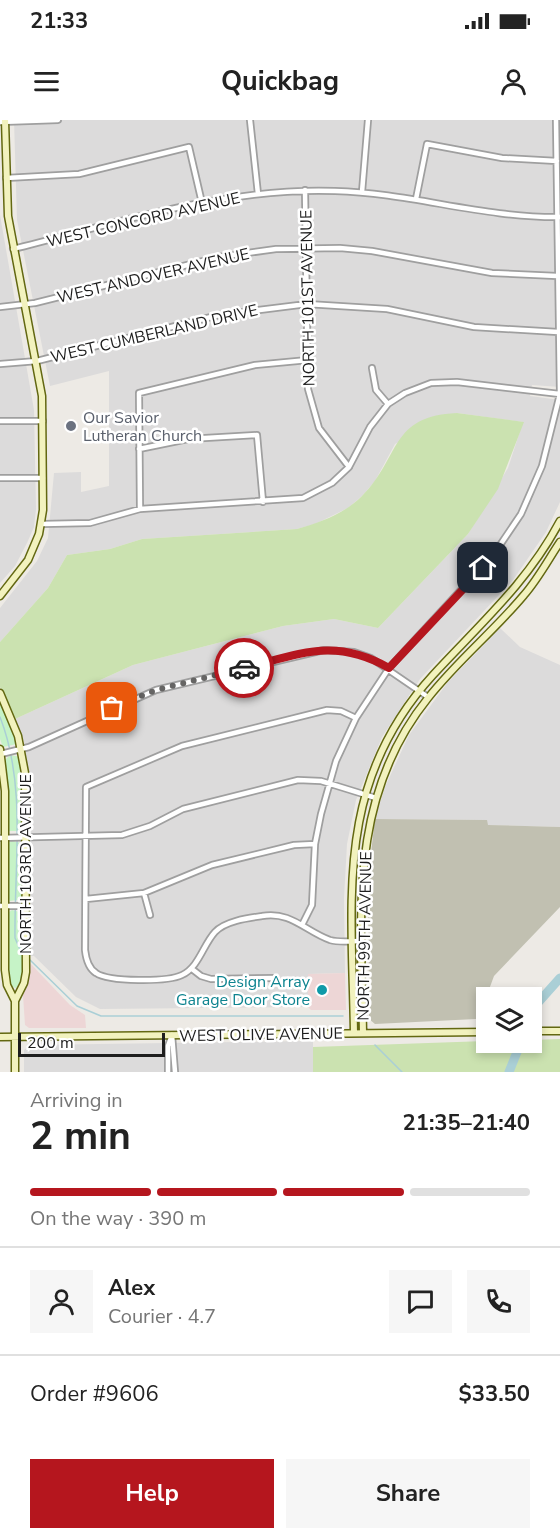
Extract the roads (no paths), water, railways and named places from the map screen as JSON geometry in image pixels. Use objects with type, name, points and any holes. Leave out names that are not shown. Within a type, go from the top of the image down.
[{"type":"main road","points":[[0,596],[28,560],[42,524],[43,478],[43,421],[37,361],[8,216],[3,121]]},
{"type":"main road","name":"NORTH 99TH AVENUE","points":[[354,1033],[350,895],[353,849],[366,795],[392,732],[420,690],[514,590],[542,553],[560,521]]},
{"type":"main road","name":"NORTH 99TH AVENUE","points":[[363,1033],[364,853],[375,798],[396,748],[429,697],[522,598],[560,542]]},
{"type":"main road","points":[[514,590],[522,598]]},
{"type":"main road","name":"NORTH 103RD AVENUE","points":[[0,693],[15,726],[22,750],[26,784],[25,979],[15,1001]]},
{"type":"main road","name":"NORTH 103RD AVENUE","points":[[1,751],[5,781],[3,906],[6,978],[15,1001],[15,1072]]},
{"type":"main road","points":[[542,1031],[558,1031]]},
{"type":"main road","name":"WEST OLIVE AVENUE","points":[[0,1036],[476,1032]]},
{"type":"street","points":[[3,121],[58,120]]},
{"type":"street","points":[[250,120],[258,194]]},
{"type":"street","points":[[362,192],[368,120]]},
{"type":"street","points":[[303,923],[312,904],[315,844],[329,783],[356,718],[389,668],[483,568],[510,531],[533,491],[550,439],[560,394],[556,120]]},
{"type":"street","points":[[416,199],[427,144],[502,159],[557,161]]},
{"type":"street","points":[[6,178],[79,174],[189,147],[202,203]]},
{"type":"street","name":"WEST CONCORD AVENUE","points":[[13,249],[202,203],[258,194],[305,190],[362,192],[503,215],[558,217]]},
{"type":"street","name":"NORTH 101ST AVENUE","points":[[305,190],[308,389],[318,428],[349,467]]},
{"type":"street","name":"WEST ANDOVER AVENUE","points":[[0,308],[25,305],[219,257],[307,248],[372,250],[492,273],[557,276]]},
{"type":"street","name":"WEST CUMBERLAND DRIVE","points":[[0,364],[37,361],[219,315],[308,304],[387,309],[474,327],[558,332]]},
{"type":"street","points":[[140,509],[139,393],[255,365],[308,360]]},
{"type":"street","points":[[372,368],[376,390],[388,404]]},
{"type":"street","points":[[42,524],[90,524],[140,509],[303,498],[332,483],[349,467],[370,427],[388,404],[416,388],[442,382],[560,394]]},
{"type":"street","points":[[0,421],[43,421]]},
{"type":"street","points":[[140,449],[188,439],[258,435],[263,502]]},
{"type":"street","points":[[0,478],[43,478]]},
{"type":"street","points":[[1,751],[22,750],[145,694],[308,652],[337,649],[354,652],[389,668],[429,697]]},
{"type":"street","points":[[356,718],[341,711],[327,710],[182,746],[86,787],[85,950],[90,968],[98,975],[109,979],[163,979],[183,975],[192,969],[213,934],[230,924],[271,915],[287,917],[303,923],[330,940],[362,941]]},
{"type":"street","points":[[3,838],[85,838],[133,832],[183,809],[298,780],[329,783],[375,798]]},
{"type":"street","points":[[86,899],[144,893],[212,865],[294,845],[315,844]]},
{"type":"street","points":[[144,893],[150,915]]},
{"type":"street","points":[[3,906],[26,906]]},
{"type":"street","points":[[192,969],[201,976],[211,979],[275,978]]},
{"type":"street","points":[[168,1072],[168,1046],[171,1035]]},
{"type":"street","points":[[171,1035],[175,1072]]},
{"type":"waterway","points":[[0,717],[14,770],[17,826],[15,938],[22,954]]},
{"type":"waterway","points":[[29,959],[77,1006],[101,1016],[343,1016]]},
{"type":"waterway","points":[[542,998],[560,978]]},
{"type":"waterway","points":[[375,1045],[402,1072]]},
{"type":"waterway","points":[[509,1072],[517,1053]]},
{"type":"place","name":"Our Savior Lutheran Church","points":[[71,426]]},
{"type":"place","name":"Design Array Garage Door Store","points":[[322,990]]}]
